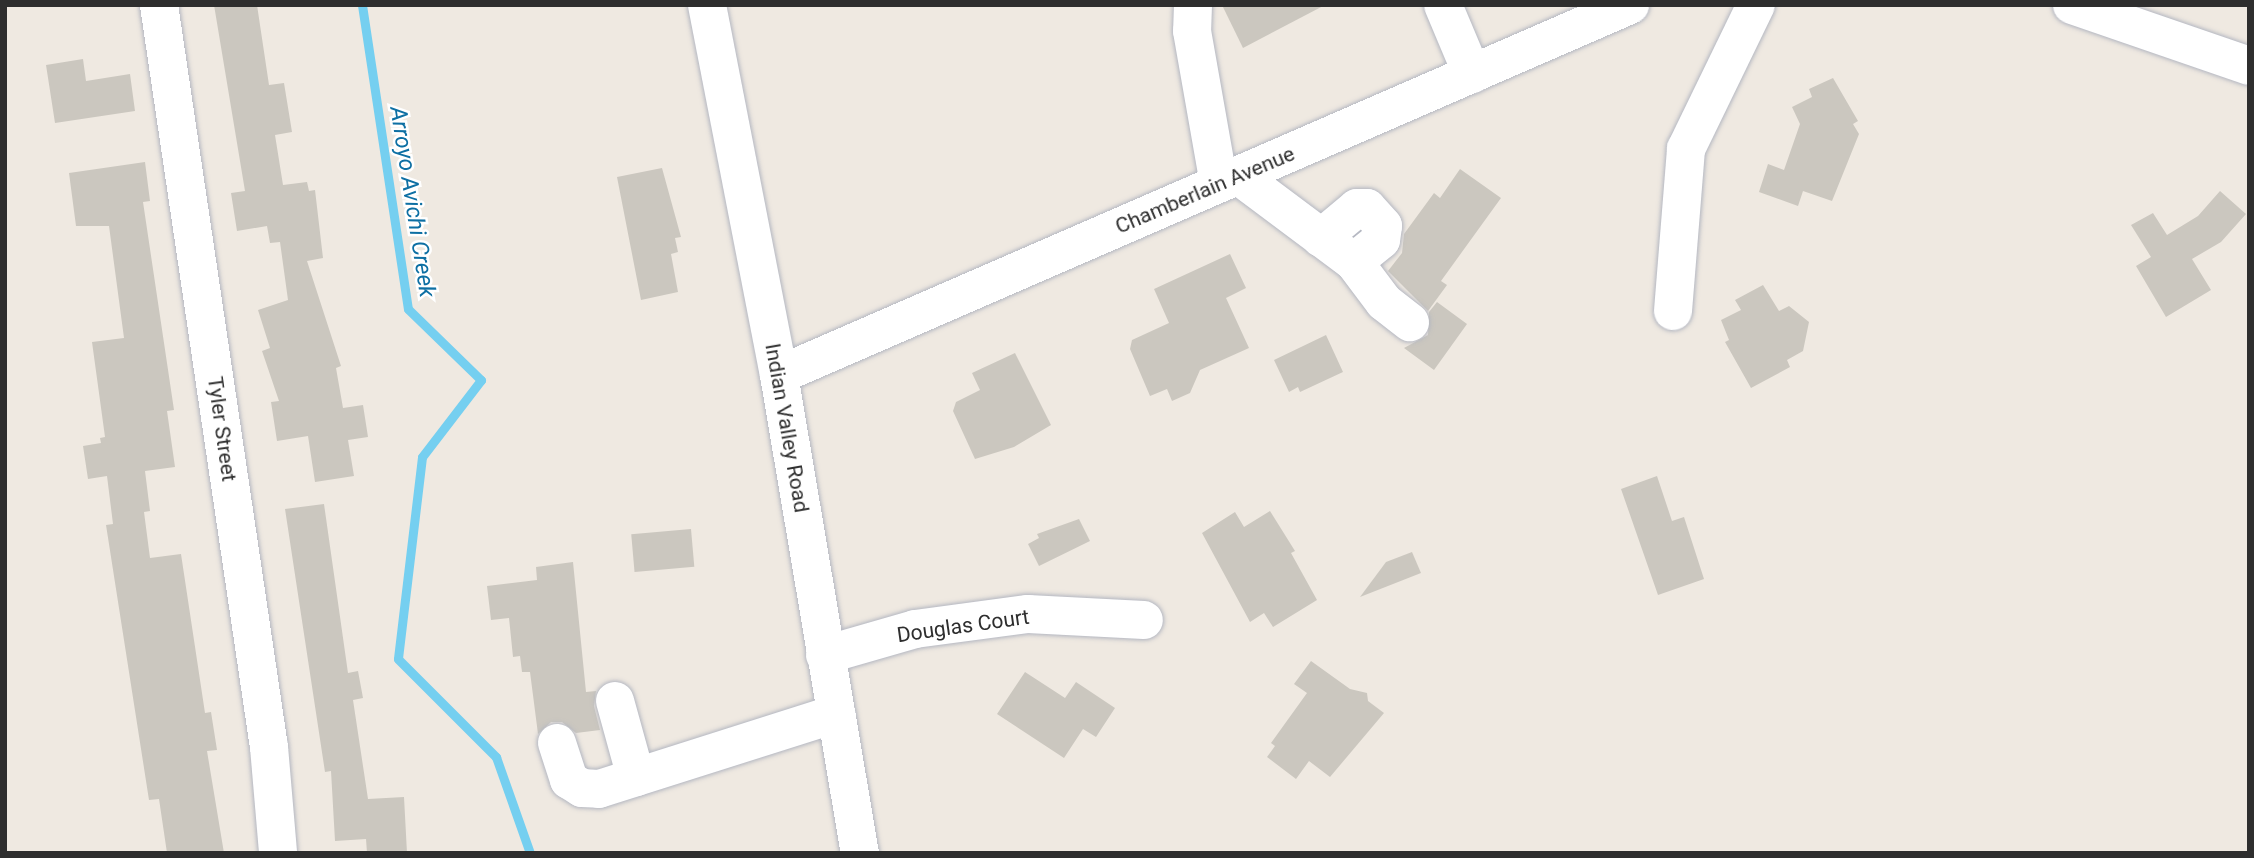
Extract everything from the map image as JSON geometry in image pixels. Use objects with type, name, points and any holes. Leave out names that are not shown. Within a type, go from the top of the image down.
[{"type":"street","name":"Tyler Street","points":[[159,5],[269,747],[278,853]]},
{"type":"street","name":"Indian Valley Road","points":[[707,5],[779,375],[860,853]]},
{"type":"street","points":[[1193,5],[1192,31],[1229,180],[1354,262],[1384,302],[1410,322]]},
{"type":"street","points":[[1443,5],[1472,74]]},
{"type":"street","name":"Chamberlain Avenue","points":[[779,375],[1630,5]]},
{"type":"street","points":[[1673,311],[1686,149],[1756,5]]},
{"type":"street","points":[[2072,5],[2249,66]]},
{"type":"street","points":[[1321,238],[1357,208],[1367,208],[1383,226],[1381,240],[1354,262]]},
{"type":"street","name":"Douglas Court","points":[[825,655],[915,629],[1028,614],[1144,620]]},
{"type":"street","points":[[615,701],[636,777]]},
{"type":"street","points":[[557,743],[561,766],[569,780],[582,788],[599,789],[836,714]]},
{"type":"building","points":[[214,5],[257,5],[269,85],[284,83],[292,132],[275,135],[283,185],[307,182],[309,191],[315,190],[323,258],[307,261],[341,366],[336,368],[343,408],[363,405],[368,437],[348,440],[354,476],[315,482],[308,436],[277,441],[271,402],[279,401],[262,351],[270,348],[258,310],[288,300],[280,242],[270,243],[267,226],[237,231],[231,193],[245,191]]},
{"type":"building","points":[[1222,5],[1325,5],[1243,48]]},
{"type":"building","points":[[83,59],[86,81],[130,74],[135,111],[55,123],[46,65]]},
{"type":"building","points":[[1833,78],[1858,121],[1853,124],[1859,134],[1832,201],[1803,191],[1798,206],[1759,192],[1768,164],[1784,170],[1800,124],[1792,107],[1812,97],[1809,89]]},
{"type":"building","points":[[145,162],[150,201],[143,202],[174,410],[167,411],[175,467],[145,471],[150,511],[144,512],[150,558],[181,554],[205,713],[211,712],[217,750],[207,751],[224,853],[167,853],[159,799],[149,800],[106,525],[113,524],[107,476],[88,479],[83,446],[101,443],[100,438],[105,437],[92,342],[124,338],[109,226],[76,226],[69,173]]},
{"type":"building","points":[[662,168],[681,237],[675,238],[678,252],[671,254],[678,292],[641,300],[617,177]]},
{"type":"building","points":[[1460,169],[1501,198],[1441,281],[1447,285],[1428,311],[1388,271],[1402,253],[1404,234],[1434,193],[1440,198]]},
{"type":"building","points":[[2220,191],[2246,214],[2221,242],[2192,259],[2211,290],[2166,317],[2136,266],[2151,257],[2131,225],[2153,213],[2167,235],[2198,216]]},
{"type":"building","points":[[1230,254],[1246,288],[1226,298],[1249,348],[1200,370],[1190,393],[1172,401],[1167,389],[1150,396],[1130,349],[1132,340],[1169,323],[1154,289]]},
{"type":"building","points":[[1763,285],[1779,311],[1789,306],[1809,322],[1803,351],[1787,360],[1790,367],[1751,388],[1725,342],[1729,340],[1721,320],[1741,310],[1735,300]]},
{"type":"building","points":[[1437,302],[1467,324],[1434,370],[1404,348],[1428,335],[1429,312]]},
{"type":"building","points":[[1326,335],[1343,372],[1300,392],[1298,387],[1289,392],[1274,360]]},
{"type":"building","points":[[1015,353],[1051,425],[1014,447],[975,459],[953,411],[956,402],[980,390],[972,373]]},
{"type":"building","points":[[1657,476],[1672,521],[1684,517],[1704,579],[1658,595],[1621,489]]},
{"type":"building","points":[[324,504],[348,673],[358,671],[363,698],[353,700],[368,799],[404,797],[407,853],[367,853],[366,839],[335,841],[331,771],[325,772],[285,509]]},
{"type":"building","points":[[1270,511],[1295,551],[1291,553],[1317,600],[1273,627],[1264,613],[1250,622],[1202,533],[1235,512],[1244,527]]},
{"type":"building","points":[[1079,519],[1090,541],[1039,566],[1028,544],[1039,538],[1037,534]]},
{"type":"building","points":[[691,529],[694,567],[635,572],[631,534]]},
{"type":"building","points":[[1412,552],[1421,573],[1360,597],[1386,562]]},
{"type":"building","points":[[573,562],[586,692],[596,691],[594,706],[600,730],[576,733],[562,722],[551,722],[538,734],[530,672],[522,672],[520,656],[513,657],[509,618],[491,620],[487,586],[537,580],[536,567]]},
{"type":"building","points":[[1311,661],[1350,689],[1367,693],[1368,701],[1384,713],[1330,777],[1309,761],[1296,779],[1267,757],[1275,746],[1271,743],[1307,693],[1294,684]]},
{"type":"building","points":[[1025,672],[1065,698],[1076,682],[1115,708],[1096,737],[1083,729],[1064,758],[997,714]]},
{"type":"waterway","name":"Arroyo Avichi Creek","points":[[362,5],[408,309],[481,380],[422,457],[398,659],[496,757],[530,853]]}]
